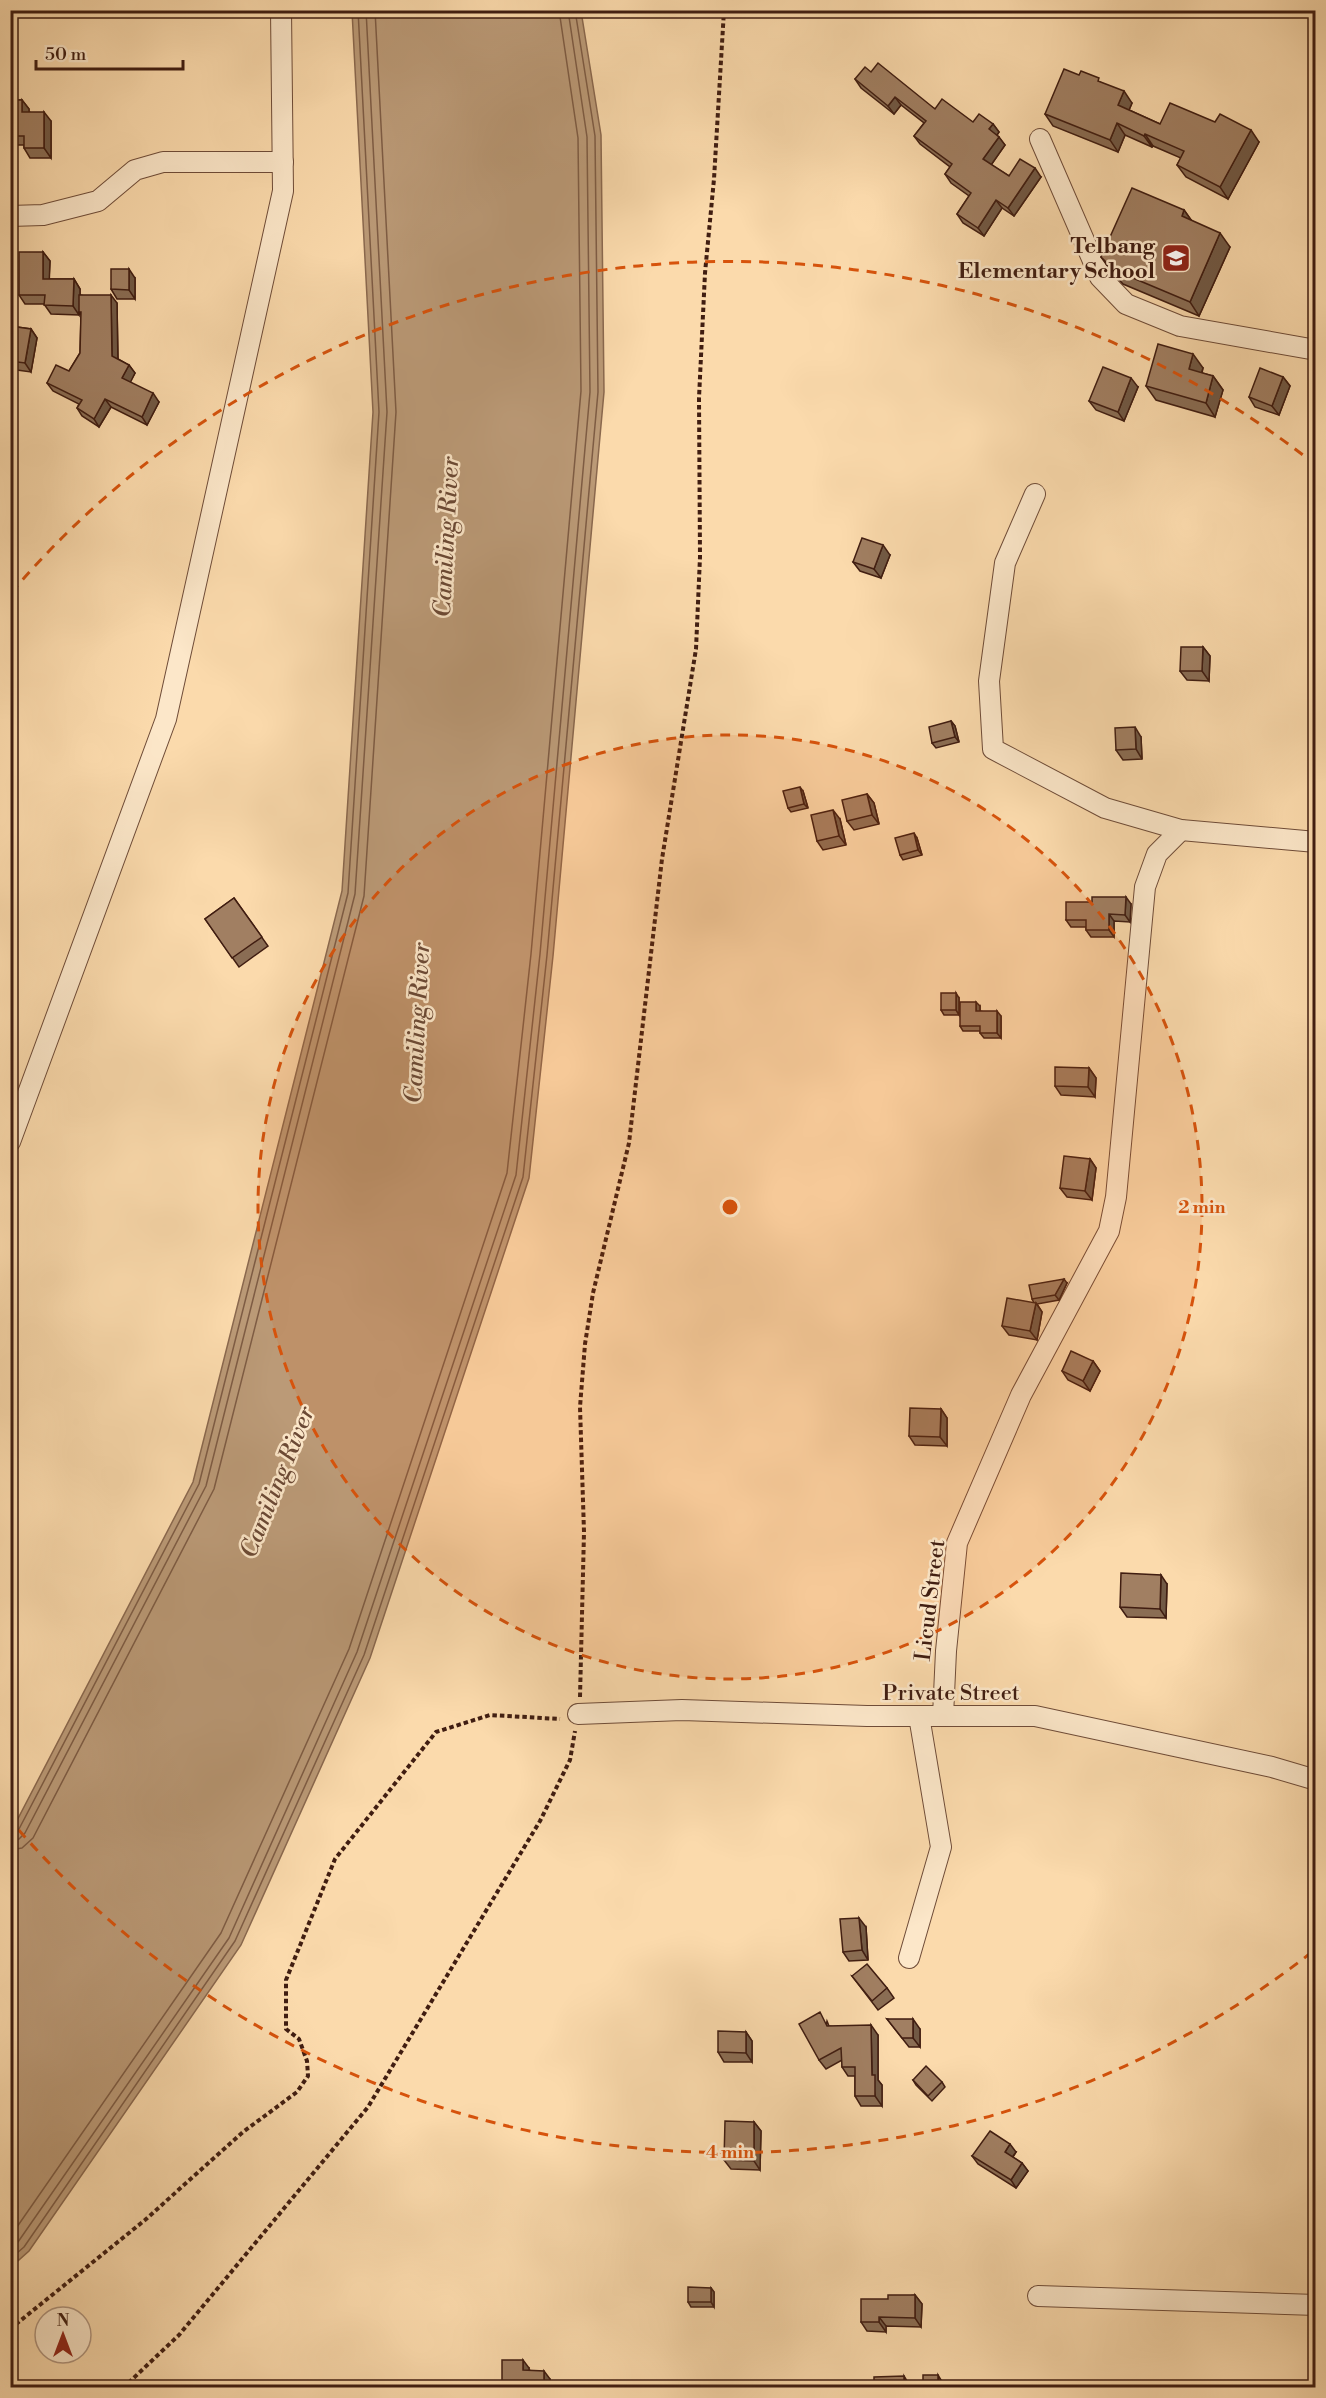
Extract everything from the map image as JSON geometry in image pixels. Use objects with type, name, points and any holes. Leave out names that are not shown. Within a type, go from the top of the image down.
[{"type":"street","points":[[10,1142],[166,719],[283,191],[281,10]]},
{"type":"street","points":[[1040,139],[1100,277],[1126,304],[1180,326],[1316,350]]},
{"type":"street","points":[[10,216],[43,215],[98,201],[135,170],[163,162],[283,162]]},
{"type":"street","points":[[1035,494],[1005,563],[989,681],[993,749],[1105,808],[1181,830],[1316,842]]},
{"type":"street","name":"Licud Street","points":[[943,1716],[946,1651],[957,1543],[1021,1395],[1109,1232],[1116,1197],[1145,887],[1157,854],[1181,830]]},
{"type":"street","name":"Private Street","points":[[577,1719],[682,1710],[919,1716],[1035,1716],[1272,1767],[1316,1780]]},
{"type":"street","points":[[909,1958],[941,1847],[919,1716]]},
{"type":"street","points":[[1038,2296],[1316,2305]]},
{"type":"path","points":[[123,2388],[179,2335],[368,2107],[540,1821],[570,1760],[577,1719],[584,1532],[580,1407],[585,1344],[593,1293],[629,1143],[662,859],[696,649],[700,556],[699,398],[705,273],[714,178],[724,10]]},
{"type":"path","points":[[10,2329],[145,2220],[243,2132],[297,2092],[308,2076],[307,2061],[298,2039],[286,2029],[286,1980],[335,1859],[436,1732],[490,1715],[577,1719]]},
{"type":"water","name":"Camiling River","points":[[352,11],[581,11],[601,135],[604,392],[553,956],[529,1178],[370,1658],[241,1945],[29,2251],[11,2267],[11,1832],[193,1482],[342,891],[373,412]]},
{"type":"building","points":[[878,63],[935,109],[942,99],[973,122],[979,114],[993,124],[989,129],[999,137],[983,159],[1009,176],[1020,159],[1035,168],[1008,208],[996,200],[978,228],[957,214],[971,193],[945,174],[952,164],[914,136],[926,121],[895,97],[888,106],[855,79],[865,67],[871,72]]},
{"type":"building","points":[[1064,69],[1079,75],[1081,71],[1099,78],[1098,81],[1124,91],[1118,105],[1160,124],[1170,103],[1215,122],[1220,114],[1251,130],[1220,187],[1177,165],[1184,151],[1145,134],[1144,136],[1117,123],[1110,140],[1045,114]]},
{"type":"building","points":[[10,100],[22,100],[22,112],[44,112],[44,148],[24,148],[24,136],[10,136]]},
{"type":"building","name":"Telbang Elementary School","points":[[1132,188],[1184,210],[1182,216],[1220,233],[1190,302],[1114,270],[1101,257]]},
{"type":"building","points":[[19,252],[43,252],[43,279],[74,279],[73,306],[44,305],[45,295],[19,295]]},
{"type":"building","points":[[111,269],[129,269],[129,290],[111,289]]},
{"type":"building","points":[[79,295],[111,295],[112,356],[129,365],[122,378],[153,393],[142,417],[105,399],[94,419],[77,408],[82,400],[47,383],[56,365],[69,371],[80,353]]},
{"type":"building","points":[[10,326],[31,329],[25,363],[10,361]]},
{"type":"building","points":[[1158,344],[1193,354],[1189,369],[1213,376],[1206,403],[1146,386]]},
{"type":"building","points":[[1103,367],[1131,378],[1118,412],[1089,401]]},
{"type":"building","points":[[1260,368],[1283,377],[1272,406],[1249,397]]},
{"type":"building","points":[[862,538],[883,545],[874,569],[853,562]]},
{"type":"building","points":[[1181,647],[1203,647],[1202,671],[1180,671]]},
{"type":"building","points":[[951,721],[955,737],[932,743],[929,727]]},
{"type":"building","points":[[1135,727],[1136,749],[1116,750],[1115,728]]},
{"type":"building","points":[[800,787],[804,804],[788,808],[783,791]]},
{"type":"building","points":[[867,794],[872,815],[847,821],[842,800]]},
{"type":"building","points":[[833,810],[839,836],[817,841],[811,815]]},
{"type":"building","points":[[914,833],[918,850],[900,855],[895,838]]},
{"type":"building","points":[[1092,897],[1126,897],[1125,915],[1109,914],[1109,930],[1086,930],[1086,920],[1066,920],[1066,902],[1092,902]]},
{"type":"building","points":[[234,898],[262,937],[232,958],[205,919]]},
{"type":"building","points":[[941,993],[956,993],[956,1010],[941,1010]]},
{"type":"building","points":[[960,1002],[976,1002],[976,1011],[997,1011],[997,1033],[980,1033],[980,1026],[960,1026]]},
{"type":"building","points":[[1055,1067],[1089,1068],[1088,1087],[1055,1086]]},
{"type":"building","points":[[1064,1156],[1090,1159],[1085,1191],[1060,1188]]},
{"type":"building","points":[[1064,1279],[1055,1295],[1032,1299],[1029,1285]]},
{"type":"building","points":[[1007,1298],[1036,1303],[1030,1331],[1002,1326]]},
{"type":"building","points":[[1071,1351],[1093,1361],[1083,1381],[1062,1371]]},
{"type":"building","points":[[910,1408],[941,1409],[940,1437],[909,1436]]},
{"type":"building","points":[[1121,1573],[1161,1575],[1160,1609],[1120,1607]]},
{"type":"building","points":[[859,1918],[862,1950],[843,1952],[840,1919]]},
{"type":"building","points":[[867,1964],[887,1988],[872,2001],[852,1976]]},
{"type":"building","points":[[820,2012],[827,2026],[871,2025],[872,2075],[875,2075],[875,2096],[855,2096],[855,2067],[842,2067],[841,2048],[819,2060],[799,2024]]},
{"type":"building","points":[[887,2019],[913,2019],[913,2038],[902,2038]]},
{"type":"building","points":[[718,2031],[746,2032],[746,2053],[718,2052]]},
{"type":"building","points":[[926,2066],[942,2082],[928,2096],[913,2080]]},
{"type":"building","points":[[725,2121],[754,2122],[754,2161],[724,2160]]},
{"type":"building","points":[[990,2131],[1010,2144],[1005,2152],[1022,2163],[1011,2180],[972,2156]]},
{"type":"building","points":[[688,2287],[711,2288],[711,2302],[688,2302]]},
{"type":"building","points":[[888,2295],[915,2295],[915,2318],[879,2317],[879,2322],[861,2322],[861,2299],[888,2299]]},
{"type":"building","points":[[502,2360],[523,2360],[523,2370],[544,2371],[544,2388],[513,2388],[514,2383],[502,2383]]},
{"type":"building","points":[[923,2375],[938,2375],[938,2388],[923,2388]]},
{"type":"building","points":[[904,2376],[904,2388],[874,2388],[874,2377]]},
{"type":"building","points":[[785,2382],[811,2382],[811,2388],[785,2388]]},
{"type":"place","name":"Telbang Elementary School","points":[[1176,258]]}]
